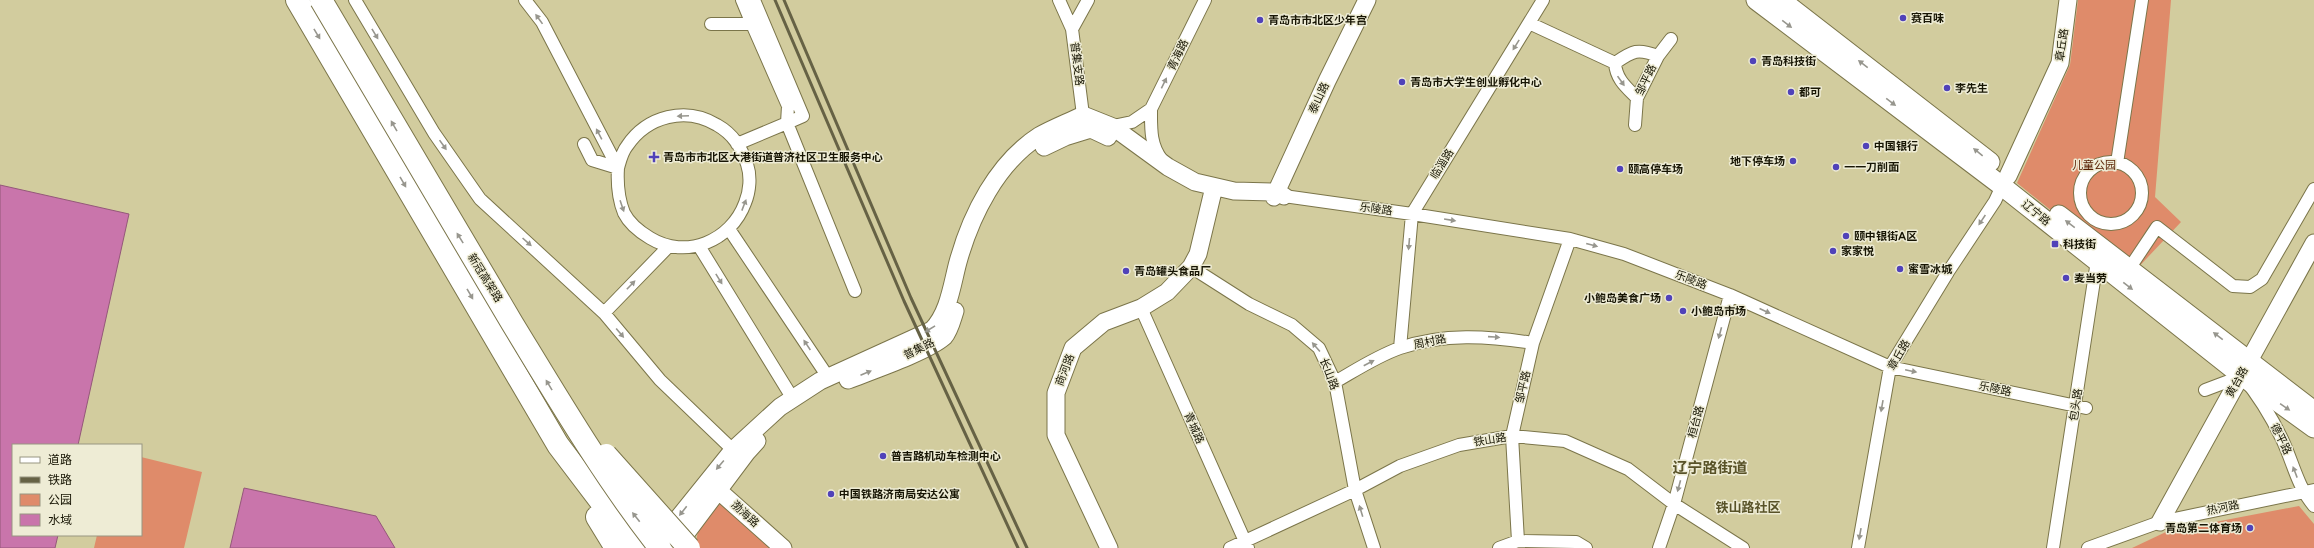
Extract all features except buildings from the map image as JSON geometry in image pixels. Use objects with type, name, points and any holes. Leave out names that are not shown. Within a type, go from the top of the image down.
[{"type":"highway","name":"新冠高架路","points":[[297,0],[558,445],[636,548]]},
{"type":"highway","name":"新冠高架路","points":[[320,0],[443,210],[564,410],[626,505],[661,543]]},
{"type":"highway","points":[[564,410],[689,548]]},
{"type":"highway","points":[[558,445],[605,532],[616,548]]},
{"type":"main road","name":"辽宁路","points":[[1756,0],[2129,269],[2314,428]]},
{"type":"main road","name":"辽宁路","points":[[1781,0],[2005,181],[2097,262],[2245,368],[2314,411]]},
{"type":"street","points":[[355,0],[434,133],[480,199],[604,313],[660,380],[733,450]]},
{"type":"street","points":[[525,0],[542,22],[618,168]]},
{"type":"street","points":[[742,0],[788,106],[787,123],[855,291]]},
{"type":"street","points":[[737,144],[803,116],[754,0]]},
{"type":"street","name":"普集支路","points":[[1059,0],[1072,29],[1087,122]]},
{"type":"street","points":[[1072,29],[1088,0]]},
{"type":"street","name":"青海路","points":[[1168,167],[1155,150],[1151,132],[1151,109],[1206,0]]},
{"type":"street","name":"泰山路","points":[[1278,195],[1327,81],[1367,0]]},
{"type":"street","name":"泰山路","points":[[1278,195],[1379,0]]},
{"type":"street","name":"临淄路","points":[[1400,348],[1412,214],[1543,0]]},
{"type":"street","name":"章丘路","points":[[1858,548],[1890,367],[1948,272],[1995,201],[2005,181],[2060,63],[2068,0]]},
{"type":"street","points":[[2117,163],[2142,0]]},
{"type":"street","points":[[1529,23],[1615,63]]},
{"type":"street","points":[[711,24],[752,24]]},
{"type":"street","name":"邹平路","points":[[1635,125],[1637,98],[1658,56],[1671,39]]},
{"type":"street","points":[[1615,63],[1632,52],[1644,50],[1658,56]]},
{"type":"street","points":[[1615,63],[1616,73],[1625,86],[1637,98]]},
{"type":"street","name":"青海路","points":[[1113,127],[1132,122],[1151,109]]},
{"type":"street","points":[[684,114],[707,119],[727,131],[737,144],[742,149],[749,171],[749,194],[740,216],[725,234],[705,245],[699,246],[682,248],[659,244],[639,232],[625,214],[617,192],[618,168],[626,147],[641,129],[662,118],[684,114]]},
{"type":"street","name":"乐陵路","points":[[1087,122],[1113,127],[1168,167],[1210,190],[1233,199],[1278,195]]},
{"type":"street","name":"乐陵路","points":[[1087,122],[1106,136],[1187,187],[1278,195],[1570,239],[1624,254],[1730,295],[1890,367],[2081,407]]},
{"type":"street","name":"普集路","points":[[712,485],[733,450],[780,407],[828,377],[932,330],[939,323],[946,307],[963,244],[973,219],[994,184],[1012,159],[1040,136],[1087,122]]},
{"type":"street","name":"普集路","points":[[661,543],[712,485],[790,412],[822,391],[923,349],[944,336],[950,326],[971,253],[984,219],[1016,169],[1032,154],[1087,122]]},
{"type":"street","points":[[584,144],[592,160],[618,168]]},
{"type":"street","points":[[2117,163],[2130,168],[2137,175],[2141,184],[2141,199],[2135,212],[2128,219],[2105,228],[2090,216],[2084,207],[2081,197],[2081,187],[2084,177],[2091,169],[2100,164],[2117,163]]},
{"type":"street","points":[[1191,267],[1210,190]]},
{"type":"street","name":"商河路","points":[[1109,548],[1056,435],[1056,393],[1074,348],[1104,322],[1141,308],[1167,292],[1191,267],[1198,254],[1206,220],[1210,190]]},
{"type":"street","points":[[2129,269],[2157,227],[2233,286],[2250,287],[2262,279],[2313,193]]},
{"type":"street","points":[[1206,220],[1223,202],[1233,199]]},
{"type":"street","points":[[729,229],[828,377]]},
{"type":"street","name":"邹平路","points":[[1518,541],[1512,436],[1533,343],[1570,239]]},
{"type":"street","name":"黄台路","points":[[2160,522],[2314,243]]},
{"type":"street","points":[[604,313],[669,246]]},
{"type":"street","points":[[699,246],[793,399]]},
{"type":"street","name":"包头路","points":[[2053,548],[2081,407],[2097,262]]},
{"type":"street","name":"长山路","points":[[1191,267],[1249,304],[1292,325],[1319,348],[1335,382],[1355,490],[1374,548]]},
{"type":"street","name":"桓台路","points":[[1659,548],[1674,504],[1730,295]]},
{"type":"street","name":"青城路","points":[[1141,308],[1246,545]]},
{"type":"street","name":"周村路","points":[[1335,382],[1370,362],[1400,348],[1446,338],[1494,337],[1533,343]]},
{"type":"street","points":[[2205,390],[2245,368]]},
{"type":"street","name":"德平路","points":[[2245,368],[2257,394],[2309,491],[2314,506]]},
{"type":"street","name":"铁山路","points":[[1230,548],[1246,545],[1400,466],[1459,445],[1512,436],[1565,441],[1628,469],[1674,504],[1743,548]]},
{"type":"street","points":[[661,543],[675,548],[712,485]]},
{"type":"street","name":"渤海路","points":[[712,485],[783,548]]},
{"type":"street","name":"热河路","points":[[2088,548],[2160,522],[2309,491]]},
{"type":"street","points":[[1499,548],[1518,541],[1576,542],[1586,548]]},
{"type":"green space","name":"儿童公园","points":[[2078,0],[2171,0],[2155,197],[2181,222],[2131,275],[2017,183],[2070,65]]},
{"type":"green space","points":[[142,457],[202,472],[184,548],[94,548],[97,536],[142,536]]},
{"type":"green space","points":[[726,503],[778,548],[696,548],[697,535],[705,520],[717,505]]},
{"type":"green space","name":"青岛第二体育场","points":[[2299,506],[2314,524],[2314,548],[2132,548],[2168,531]]},
{"type":"water","points":[[0,185],[129,214],[78,444],[12,444],[12,536],[58,536],[55,548],[0,548]]},
{"type":"water","points":[[244,488],[376,516],[395,548],[230,548]]},
{"type":"railway","points":[[775,0],[904,301],[1018,548]]},
{"type":"railway","points":[[784,0],[911,298],[1027,548]]},
{"type":"place","name":"赛百味","points":[[1903,18]]},
{"type":"place","name":"青岛市市北区少年宫","points":[[1260,20]]},
{"type":"place","name":"青岛科技街","points":[[1753,61]]},
{"type":"place","name":"青岛市大学生创业孵化中心","points":[[1402,82]]},
{"type":"place","name":"李先生","points":[[1947,88]]},
{"type":"place","name":"都可","points":[[1791,92]]},
{"type":"place","name":"中国银行","points":[[1866,146]]},
{"type":"place","name":"青岛市市北区大港街道普济社区卫生服务中心","points":[[654,157]]},
{"type":"place","name":"地下停车场","points":[[1793,161]]},
{"type":"place","name":"一一刀削面","points":[[1836,167]]},
{"type":"place","name":"颐高停车场","points":[[1620,169]]},
{"type":"place","name":"颐中银街A区","points":[[1846,236]]},
{"type":"place","name":"科技街","points":[[2055,244]]},
{"type":"place","name":"家家悦","points":[[1833,251]]},
{"type":"place","name":"蜜雪冰城","points":[[1900,269]]},
{"type":"place","name":"青岛罐头食品厂","points":[[1126,271]]},
{"type":"place","name":"麦当劳","points":[[2066,278]]},
{"type":"place","name":"小鲍岛美食广场","points":[[1669,298]]},
{"type":"place","name":"小鲍岛市场","points":[[1683,311]]},
{"type":"place","name":"普吉路机动车检测中心","points":[[883,456]]},
{"type":"place","name":"中国铁路济南局安达公寓","points":[[831,494]]},
{"type":"place","name":"青岛第二体育场","points":[[2250,528]]},
{"type":"district","name":"辽宁路街道","points":[[1710,468]]},
{"type":"district","name":"铁山路社区","points":[[1748,508]]}]
